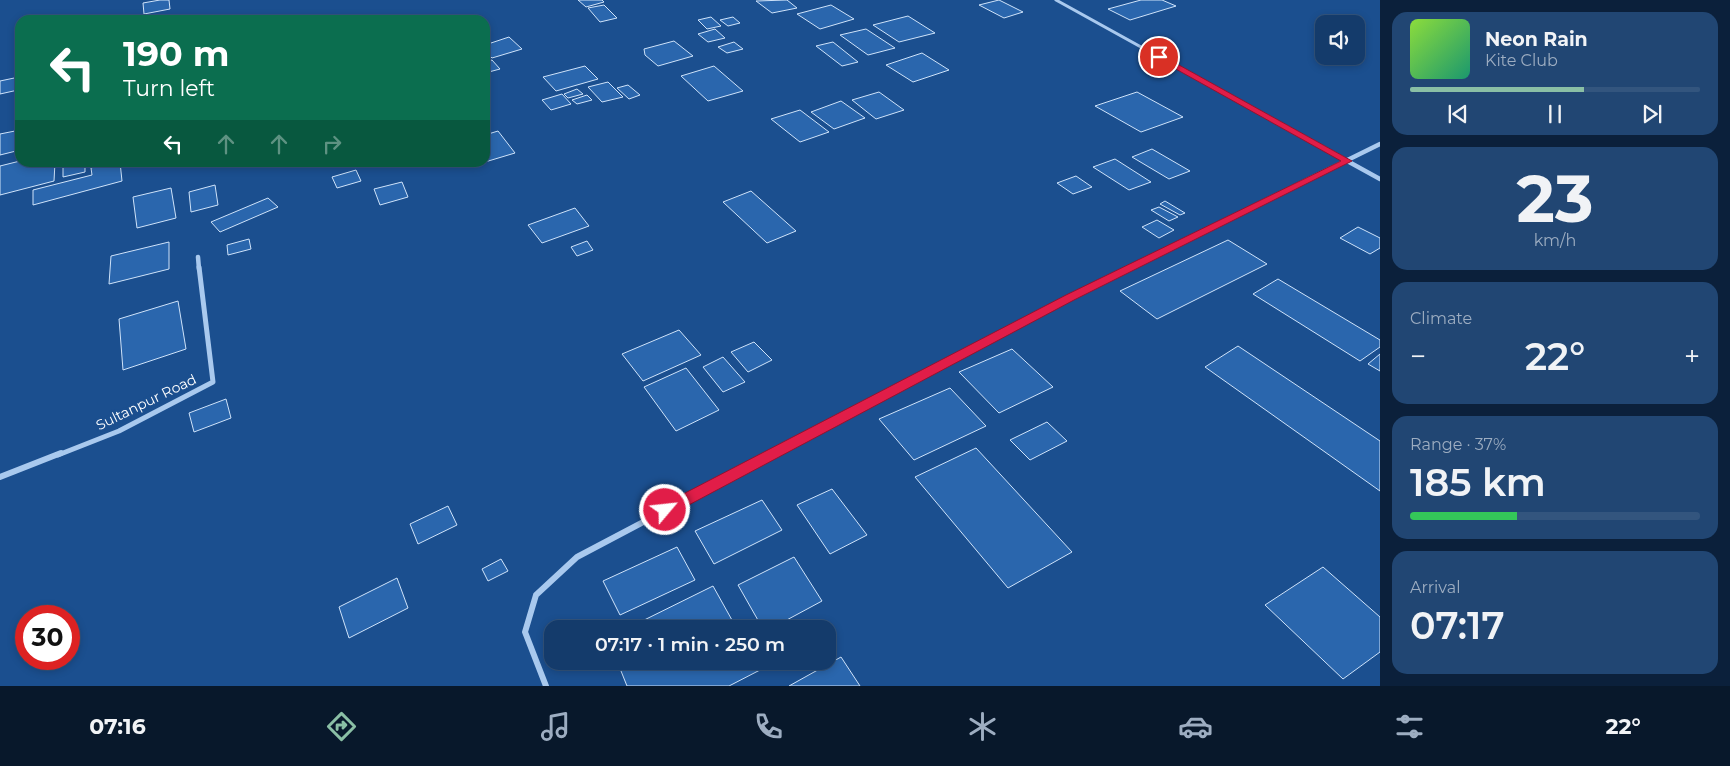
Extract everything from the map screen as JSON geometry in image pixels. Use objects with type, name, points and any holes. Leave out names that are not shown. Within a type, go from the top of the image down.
[{"type":"street","points":[[1056,0],[1380,179]]},
{"type":"street","points":[[546,686],[525,632],[536,595],[577,557],[1070,297],[1380,144]]},
{"type":"street","name":"Sultanpur Road","points":[[0,477],[119,431],[213,382],[198,257]]},
{"type":"building","points":[[169,0],[170,9],[144,14],[143,3]]},
{"type":"building","points":[[578,0],[602,0],[604,2],[586,7]]},
{"type":"building","points":[[787,0],[797,8],[772,13],[756,1]]},
{"type":"building","points":[[999,0],[1023,12],[1004,18],[979,5]]},
{"type":"building","points":[[1141,0],[1162,0],[1176,6],[1130,20],[1108,9]]},
{"type":"building","points":[[604,5],[617,18],[600,22],[588,8]]},
{"type":"building","points":[[831,5],[854,19],[820,29],[797,14]]},
{"type":"building","points":[[908,16],[935,33],[899,42],[873,25]]},
{"type":"building","points":[[711,17],[721,26],[707,29],[698,20]]},
{"type":"building","points":[[733,17],[740,23],[728,26],[720,20]]},
{"type":"building","points":[[715,29],[725,38],[708,42],[698,34]]},
{"type":"building","points":[[866,29],[895,48],[868,55],[840,35]]},
{"type":"building","points":[[509,37],[522,49],[492,58],[490,56],[490,43]]},
{"type":"building","points":[[674,41],[693,56],[658,66],[645,55],[644,49]]},
{"type":"building","points":[[734,42],[743,49],[727,53],[718,47]]},
{"type":"building","points":[[833,42],[858,62],[842,66],[816,46]]},
{"type":"building","points":[[922,53],[949,70],[913,82],[886,65]]},
{"type":"building","points":[[492,60],[500,69],[490,72],[490,61]]},
{"type":"building","points":[[585,66],[598,79],[556,91],[543,77]]},
{"type":"building","points":[[714,66],[743,91],[708,101],[681,76]]},
{"type":"building","points":[[15,78],[15,91],[0,94],[0,81]]},
{"type":"building","points":[[608,82],[623,97],[602,102],[588,87]]},
{"type":"building","points":[[628,85],[640,95],[629,99],[617,88]]},
{"type":"building","points":[[577,89],[583,94],[568,98],[564,94]]},
{"type":"building","points":[[879,92],[904,110],[876,119],[852,100]]},
{"type":"building","points":[[1137,92],[1183,117],[1141,132],[1095,106]]},
{"type":"building","points":[[562,94],[571,104],[551,110],[542,100]]},
{"type":"building","points":[[587,95],[592,100],[577,104],[572,100]]},
{"type":"building","points":[[841,101],[865,118],[834,129],[811,112]]},
{"type":"building","points":[[800,110],[829,132],[800,142],[771,119]]},
{"type":"building","points":[[15,131],[15,151],[0,155],[0,134]]},
{"type":"building","points":[[498,131],[515,153],[490,160],[490,133]]},
{"type":"building","points":[[1152,149],[1190,171],[1169,179],[1132,157]]},
{"type":"building","points":[[1115,159],[1151,182],[1129,190],[1093,167]]},
{"type":"building","points":[[15,162],[15,167],[55,167],[54,181],[0,195],[0,166]]},
{"type":"building","points":[[63,167],[85,167],[85,172],[63,177]]},
{"type":"building","points":[[121,167],[122,181],[33,205],[33,190],[92,175],[91,168]]},
{"type":"building","points":[[356,170],[361,181],[337,188],[332,177]]},
{"type":"building","points":[[1076,176],[1092,187],[1073,194],[1057,183]]},
{"type":"building","points":[[402,182],[408,197],[380,205],[374,189]]},
{"type":"building","points":[[215,185],[218,205],[191,212],[189,192]]},
{"type":"building","points":[[171,188],[176,218],[137,228],[133,197]]},
{"type":"building","points":[[751,191],[796,231],[767,243],[723,202]]},
{"type":"building","points":[[268,198],[278,207],[220,232],[211,222]]},
{"type":"building","points":[[1165,201],[1185,213],[1180,215],[1160,204]]},
{"type":"building","points":[[1159,207],[1178,217],[1169,221],[1151,210]]},
{"type":"building","points":[[575,208],[589,226],[542,243],[528,225]]},
{"type":"building","points":[[1157,220],[1174,230],[1159,238],[1142,227]]},
{"type":"building","points":[[1358,227],[1380,238],[1380,248],[1370,254],[1340,238]]},
{"type":"building","points":[[249,239],[251,249],[228,255],[227,245]]},
{"type":"building","points":[[1228,240],[1267,264],[1157,319],[1120,291]]},
{"type":"building","points":[[587,241],[593,250],[577,256],[571,247]]},
{"type":"building","points":[[169,242],[169,269],[109,284],[111,256]]},
{"type":"building","points":[[1278,279],[1380,340],[1380,347],[1360,361],[1253,294]]},
{"type":"building","points":[[178,301],[186,349],[123,370],[119,319]]},
{"type":"building","points":[[679,330],[701,355],[643,381],[622,354]]},
{"type":"building","points":[[754,342],[772,360],[748,372],[731,352]]},
{"type":"building","points":[[1238,346],[1380,441],[1380,491],[1205,367]]},
{"type":"building","points":[[1012,349],[1053,387],[999,413],[959,372]]},
{"type":"building","points":[[1380,354],[1380,371],[1368,364]]},
{"type":"building","points":[[723,357],[745,382],[723,392],[703,367]]},
{"type":"building","points":[[686,368],[719,410],[676,431],[644,387]]},
{"type":"building","points":[[950,388],[986,426],[914,460],[879,419]]},
{"type":"building","points":[[226,399],[231,418],[194,432],[189,413]]},
{"type":"building","points":[[1047,422],[1067,441],[1030,460],[1010,440]]},
{"type":"building","points":[[976,448],[1072,552],[1008,588],[915,477]]},
{"type":"building","points":[[832,489],[867,535],[830,554],[797,505]]},
{"type":"building","points":[[762,500],[782,530],[714,564],[695,531]]},
{"type":"building","points":[[448,506],[457,525],[418,544],[410,524]]},
{"type":"building","points":[[677,547],[695,580],[620,615],[603,581]]},
{"type":"building","points":[[794,557],[822,601],[787,620],[758,620],[738,585]]},
{"type":"building","points":[[501,559],[508,571],[488,581],[482,569]]},
{"type":"building","points":[[1323,567],[1380,617],[1380,652],[1343,679],[1265,605]]},
{"type":"building","points":[[397,578],[408,608],[349,638],[339,607]]},
{"type":"building","points":[[713,586],[732,620],[644,620]]},
{"type":"building","points":[[841,657],[860,686],[789,686],[818,670],[836,670],[836,660]]},
{"type":"building","points":[[621,670],[760,670],[729,686],[627,686]]},
{"type":"route","points":[[665,510],[1070,297],[1347,161],[1159,57]]}]
